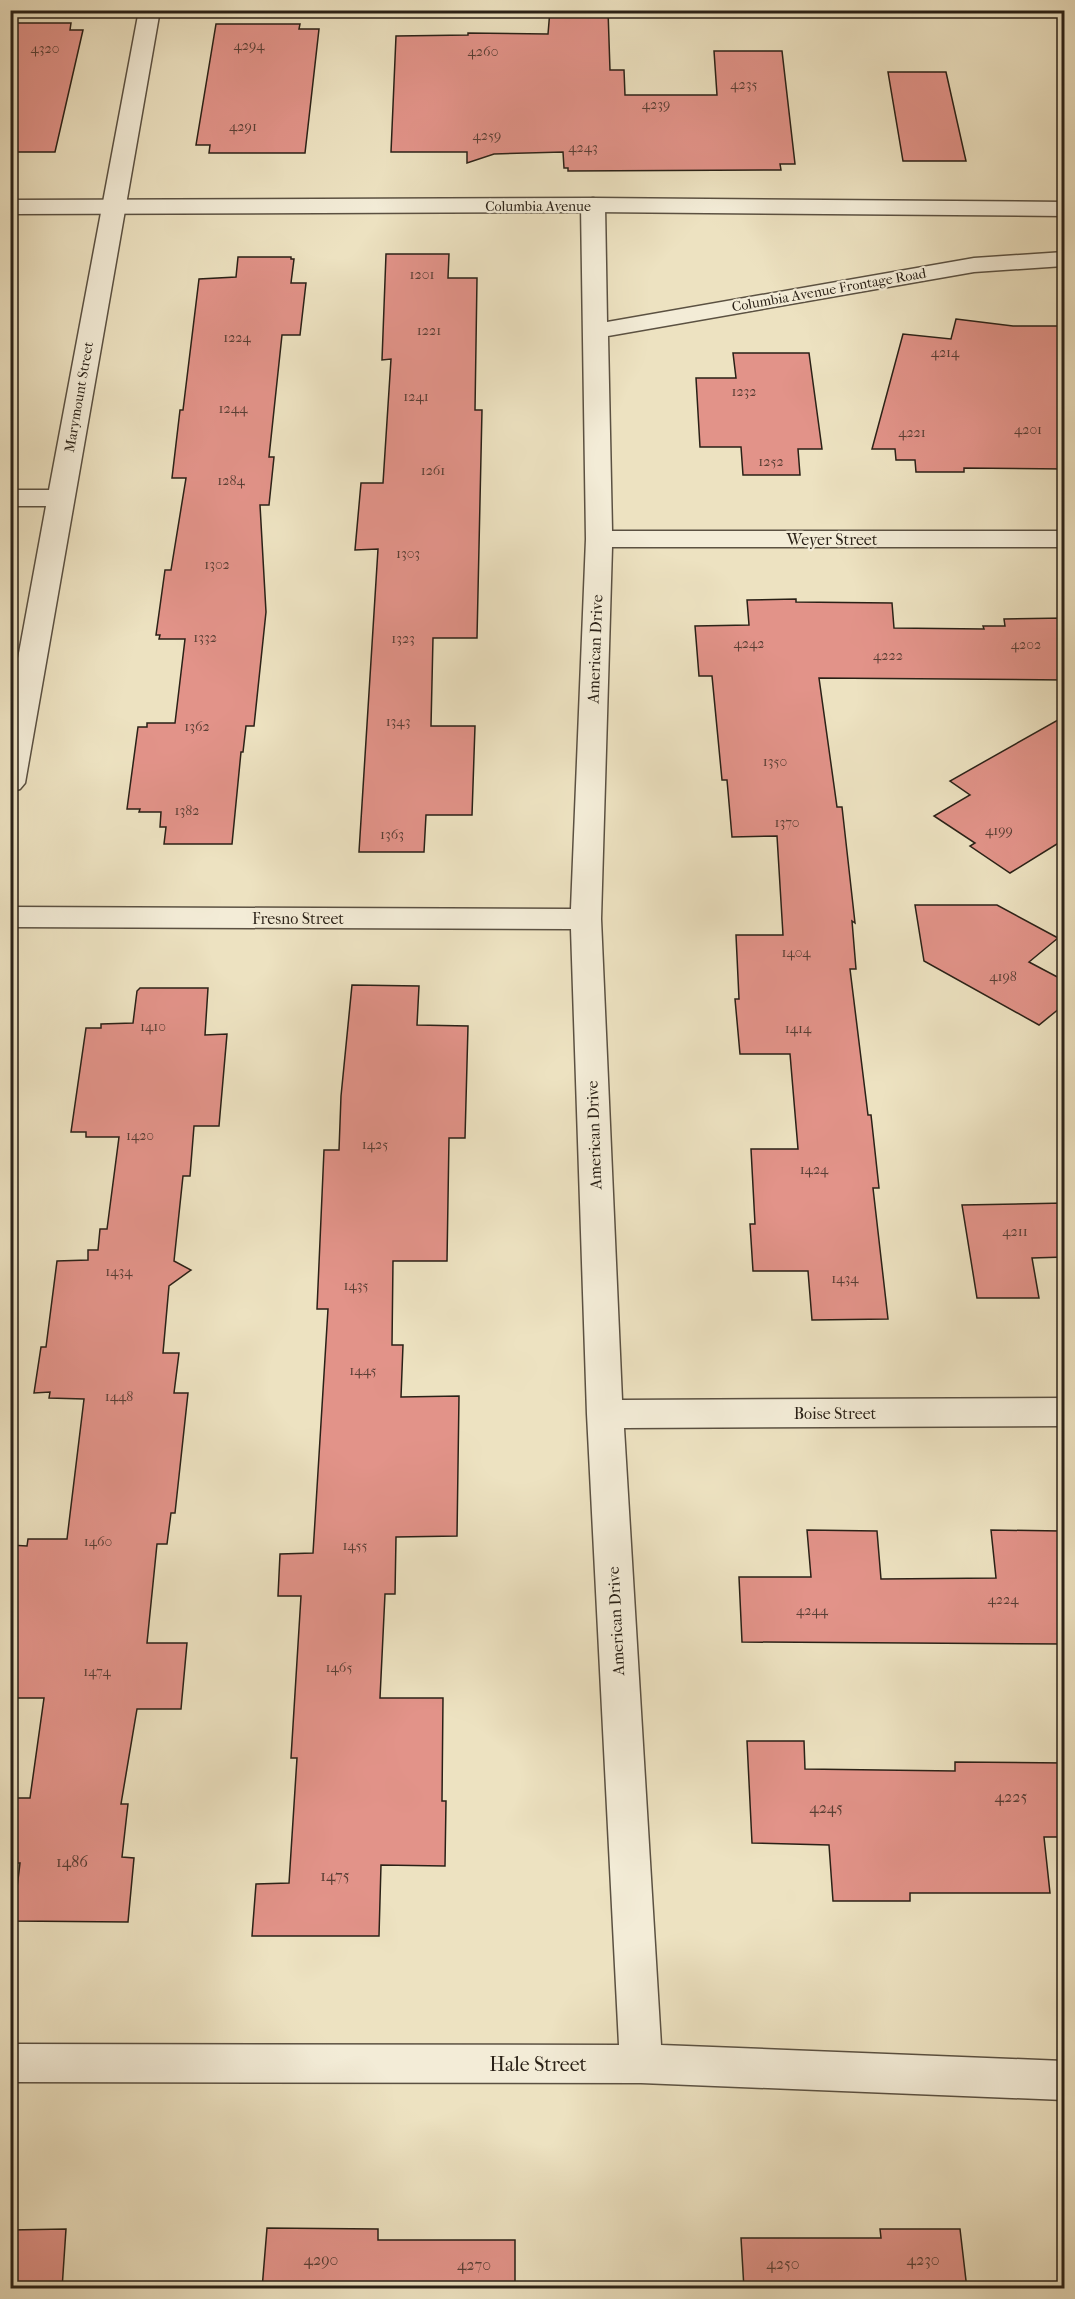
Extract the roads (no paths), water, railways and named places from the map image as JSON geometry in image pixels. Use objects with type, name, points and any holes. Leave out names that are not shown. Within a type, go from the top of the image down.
[{"type":"street","name":"Marymount Street","points":[[10,783],[62,498],[111,208],[150,10]]},
{"type":"street","name":"Columbia Avenue","points":[[10,207],[593,205],[1065,208]]},
{"type":"street","name":"American Drive","points":[[593,205],[599,539],[586,919],[605,1414],[641,2064]]},
{"type":"street","name":"Columbia Avenue Frontage Road","points":[[595,331],[974,265],[1065,259]]},
{"type":"street","points":[[10,498],[62,498]]},
{"type":"street","name":"Weyer Street","points":[[599,539],[1065,539]]},
{"type":"street","name":"Fresno Street","points":[[10,917],[586,919]]},
{"type":"street","name":"Boise Street","points":[[605,1414],[1065,1412]]},
{"type":"street","name":"Hale Street","points":[[10,2063],[641,2064],[1065,2081]]}]
